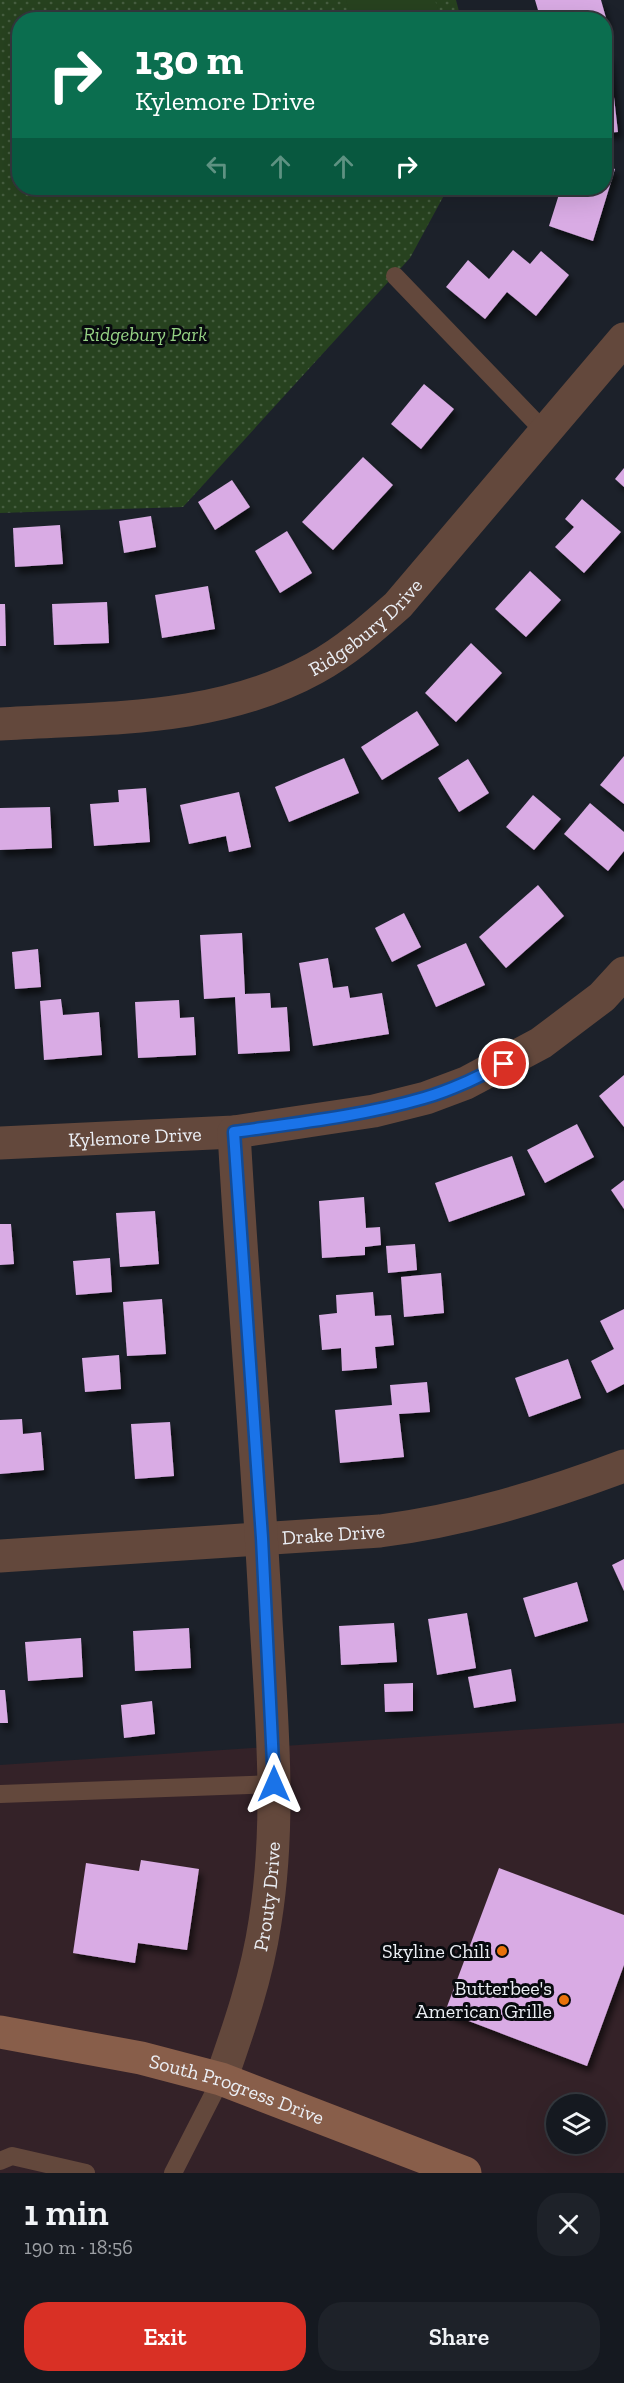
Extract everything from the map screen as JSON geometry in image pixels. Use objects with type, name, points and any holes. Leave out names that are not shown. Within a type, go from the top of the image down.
[{"type":"street","name":"Ridgebury Drive","points":[[0,724],[176,713],[214,707],[252,696],[317,667],[359,639],[398,605],[624,339]]},
{"type":"street","name":"Kylemore Drive","points":[[0,1143],[234,1132],[374,1112],[426,1098],[466,1083],[541,1043],[602,997],[624,973]]},
{"type":"street","name":"Prouty Drive","points":[[221,2079],[237,2035],[265,1923],[272,1864],[274,1784],[262,1538],[234,1132]]},
{"type":"street","name":"Drake Drive","points":[[0,1556],[380,1531],[473,1515],[554,1492],[624,1466]]},
{"type":"street","name":"South Progress Drive","points":[[0,2031],[141,2058],[221,2079],[465,2173]]},
{"type":"lane","points":[[395,276],[545,432]]},
{"type":"lane","points":[[0,1794],[274,1784]]},
{"type":"lane","points":[[173,2173],[221,2079]]},
{"type":"lane","points":[[0,2161],[12,2156],[87,2173]]},
{"type":"shaded area","points":[[624,1723],[624,2173],[0,2173],[0,1765]]},
{"type":"green space","name":"Ridgebury Park","points":[[0,0],[456,0],[459,12],[12,12],[12,195],[444,195],[410,258],[183,507],[0,513]]},
{"type":"green space","points":[[346,0],[435,0],[439,12],[350,12]]},
{"type":"building","points":[[535,0],[601,0],[604,12],[539,12]]},
{"type":"building","points":[[612,80],[618,132],[612,132]]},
{"type":"building","points":[[559,195],[607,195],[593,241],[549,226]]},
{"type":"building","points":[[513,250],[530,264],[541,251],[569,275],[536,316],[507,292],[485,319],[446,287],[468,260],[489,279]]},
{"type":"building","points":[[424,384],[454,409],[421,449],[391,424]]},
{"type":"building","points":[[363,457],[393,485],[333,550],[302,522]]},
{"type":"building","points":[[624,468],[624,487],[615,479]]},
{"type":"building","points":[[232,480],[250,507],[215,530],[198,502]]},
{"type":"building","points":[[582,499],[621,532],[584,573],[555,547],[574,527],[565,519]]},
{"type":"building","points":[[151,516],[156,547],[124,553],[119,521]]},
{"type":"building","points":[[60,525],[63,564],[15,567],[13,528]]},
{"type":"building","points":[[287,531],[312,573],[280,593],[255,551]]},
{"type":"building","points":[[530,571],[561,600],[526,637],[495,609]]},
{"type":"building","points":[[208,586],[215,629],[162,638],[155,595]]},
{"type":"building","points":[[107,602],[109,643],[54,645],[52,604]]},
{"type":"building","points":[[0,604],[5,604],[6,646],[0,646]]},
{"type":"building","points":[[471,643],[502,673],[456,722],[425,693]]},
{"type":"building","points":[[417,711],[439,745],[382,780],[361,747]]},
{"type":"building","points":[[624,756],[624,804],[600,785]]},
{"type":"building","points":[[344,758],[359,793],[289,822],[275,787]]},
{"type":"building","points":[[468,759],[489,793],[459,812],[438,778]]},
{"type":"building","points":[[146,788],[150,842],[94,846],[90,804],[119,802],[118,790]]},
{"type":"building","points":[[239,792],[251,847],[229,852],[226,836],[189,844],[180,805]]},
{"type":"building","points":[[533,795],[561,819],[534,850],[506,827]]},
{"type":"building","points":[[590,803],[624,832],[624,851],[608,871],[564,834]]},
{"type":"building","points":[[50,807],[52,848],[0,850],[0,808]]},
{"type":"building","points":[[538,885],[564,916],[506,968],[479,937]]},
{"type":"building","points":[[404,913],[421,947],[392,962],[375,928]]},
{"type":"building","points":[[242,933],[245,994],[270,993],[271,1008],[287,1007],[290,1051],[238,1054],[235,997],[204,999],[200,935]]},
{"type":"building","points":[[466,943],[485,985],[436,1007],[417,965]]},
{"type":"building","points":[[38,949],[41,987],[15,989],[12,952]]},
{"type":"building","points":[[328,958],[333,988],[348,986],[350,998],[382,993],[389,1034],[313,1046],[299,963]]},
{"type":"building","points":[[61,999],[63,1015],[99,1012],[102,1055],[44,1060],[40,1001]]},
{"type":"building","points":[[179,1000],[180,1018],[194,1017],[196,1055],[138,1058],[135,1002]]},
{"type":"building","points":[[624,1075],[624,1127],[599,1096]]},
{"type":"building","points":[[577,1124],[594,1157],[545,1183],[527,1150]]},
{"type":"building","points":[[512,1156],[525,1195],[449,1222],[435,1183]]},
{"type":"building","points":[[624,1180],[624,1209],[611,1190]]},
{"type":"building","points":[[364,1197],[366,1228],[380,1227],[381,1245],[365,1247],[365,1255],[322,1258],[319,1201]]},
{"type":"building","points":[[155,1211],[159,1264],[120,1267],[116,1213]]},
{"type":"building","points":[[0,1224],[11,1224],[14,1264],[0,1265]]},
{"type":"building","points":[[415,1244],[417,1270],[388,1273],[386,1246]]},
{"type":"building","points":[[110,1258],[112,1292],[76,1295],[73,1261]]},
{"type":"building","points":[[441,1273],[444,1313],[404,1317],[401,1277]]},
{"type":"building","points":[[373,1292],[375,1316],[391,1315],[394,1345],[375,1347],[377,1368],[342,1371],[341,1348],[322,1350],[319,1315],[337,1313],[336,1295]]},
{"type":"building","points":[[162,1299],[166,1354],[127,1356],[123,1302]]},
{"type":"building","points":[[624,1309],[624,1384],[607,1393],[591,1361],[614,1349],[600,1321]]},
{"type":"building","points":[[119,1355],[121,1389],[85,1392],[82,1358]]},
{"type":"building","points":[[568,1359],[581,1398],[529,1417],[515,1378]]},
{"type":"building","points":[[427,1382],[430,1412],[399,1414],[404,1457],[340,1463],[335,1410],[392,1405],[390,1385]]},
{"type":"building","points":[[22,1419],[23,1434],[41,1432],[44,1470],[0,1474],[0,1420]]},
{"type":"building","points":[[170,1422],[174,1476],[135,1479],[131,1424]]},
{"type":"building","points":[[624,1559],[624,1591],[612,1565]]},
{"type":"building","points":[[577,1582],[588,1621],[535,1637],[523,1598]]},
{"type":"building","points":[[467,1613],[476,1668],[437,1675],[428,1619]]},
{"type":"building","points":[[394,1623],[397,1662],[341,1665],[339,1626]]},
{"type":"building","points":[[189,1628],[191,1668],[135,1671],[133,1631]]},
{"type":"building","points":[[81,1638],[83,1677],[28,1681],[25,1642]]},
{"type":"building","points":[[511,1669],[516,1701],[474,1708],[468,1677]]},
{"type":"building","points":[[413,1683],[413,1711],[385,1712],[384,1684]]},
{"type":"building","points":[[0,1690],[5,1690],[8,1723],[0,1723]]},
{"type":"building","points":[[152,1701],[155,1734],[124,1738],[121,1705]]},
{"type":"building","points":[[141,1860],[199,1869],[187,1950],[138,1943],[135,1963],[73,1953],[86,1863],[139,1871]]},
{"type":"building","points":[[499,1868],[624,1915],[624,1965],[587,2066],[445,2012]]},
{"type":"place","name":"Skyline Chili","points":[[502,1951]]},
{"type":"place","name":"Butterbee's American Grille","points":[[564,2000]]},
{"type":"route","points":[[274,1784],[262,1538],[234,1132],[374,1112],[426,1098],[466,1083],[504,1064]]}]
